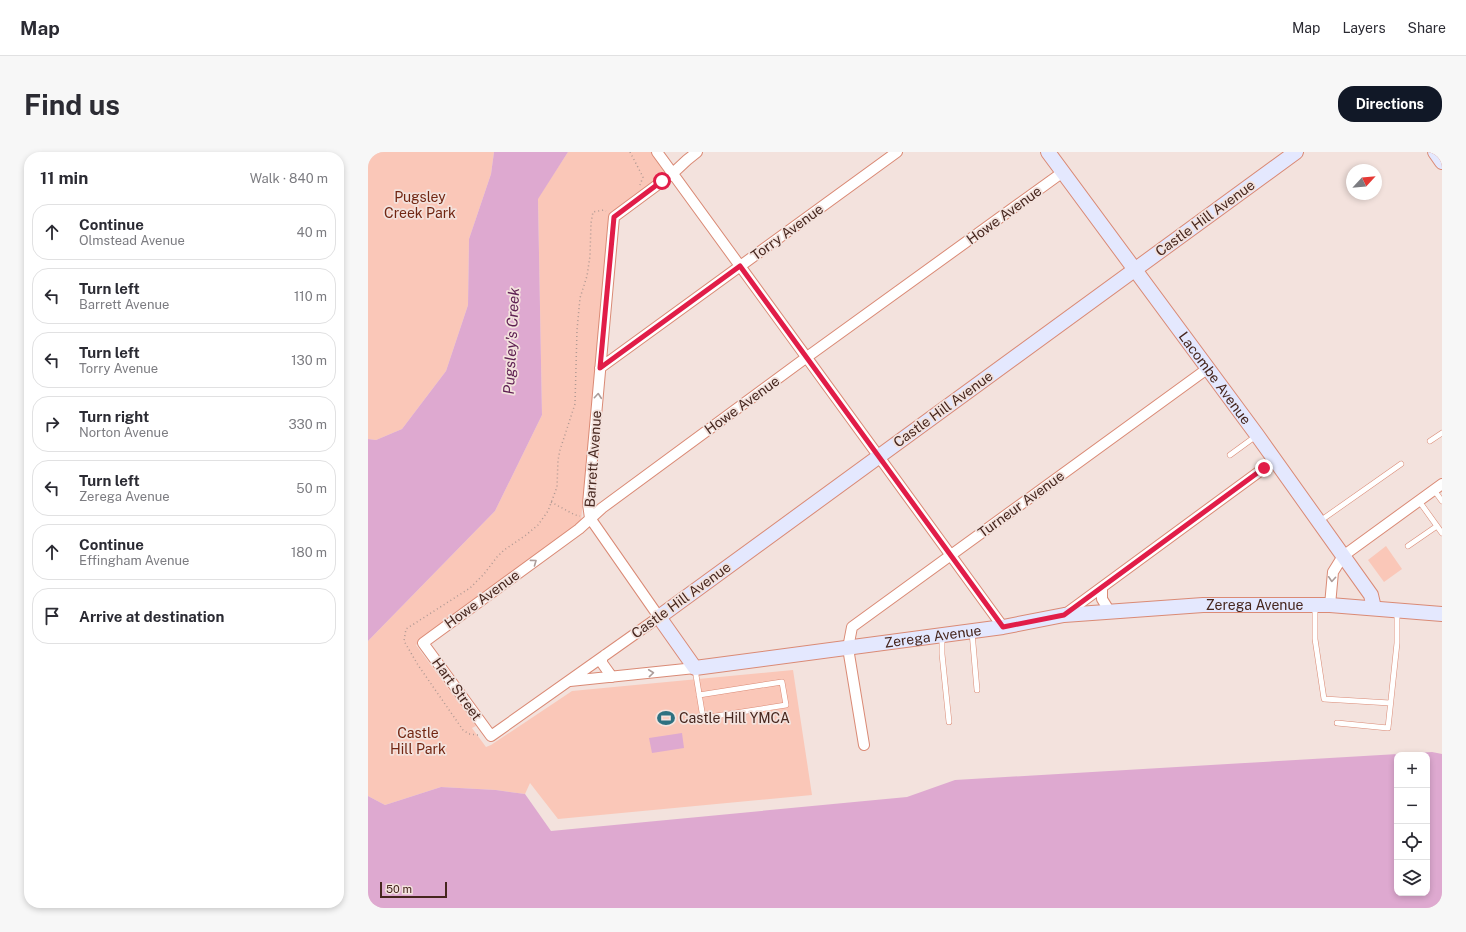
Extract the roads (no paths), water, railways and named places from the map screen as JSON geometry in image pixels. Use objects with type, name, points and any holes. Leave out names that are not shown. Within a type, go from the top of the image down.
[{"type":"street","points":[[657,152],[1003,627]]},
{"type":"street","points":[[672,174],[697,152]]},
{"type":"street","name":"Torry Avenue","points":[[600,368],[897,152]]},
{"type":"street","name":"Lacombe Avenue","points":[[1048,152],[1319,521],[1370,594],[1374,608]]},
{"type":"street","name":"Castle Hill Avenue","points":[[491,736],[659,617],[1296,152]]},
{"type":"street","points":[[1435,152],[1442,162]]},
{"type":"street","name":"Howe Avenue","points":[[423,643],[578,529],[585,517],[1063,172]]},
{"type":"street","name":"Barrett Avenue","points":[[672,174],[611,215],[600,368],[588,504],[585,517],[695,668]]},
{"type":"street","name":"Turneur Avenue","points":[[848,648],[852,627],[950,554],[1207,369]]},
{"type":"street","points":[[1064,615],[1275,460]]},
{"type":"street","points":[[1330,605],[1333,572],[1343,556],[1438,487]]},
{"type":"street","points":[[1102,588],[1102,599],[1110,612]]},
{"type":"street","name":"Zerega Avenue","points":[[568,682],[695,668],[848,648],[1003,627],[1064,615],[1203,605],[1315,604],[1397,609],[1442,614]]},
{"type":"street","name":"Hart Street","points":[[423,643],[491,736]]},
{"type":"street","points":[[848,648],[864,745]]},
{"type":"street","points":[[605,656],[602,658],[602,663],[612,677]]},
{"type":"lane","points":[[1430,441],[1442,433]]},
{"type":"lane","points":[[1230,455],[1257,436]]},
{"type":"lane","points":[[1319,521],[1401,464]]},
{"type":"lane","points":[[1438,487],[1442,501]]},
{"type":"lane","points":[[1419,500],[1442,533]]},
{"type":"lane","points":[[1408,546],[1437,526]]},
{"type":"lane","points":[[1315,604],[1315,639],[1324,699],[1390,703]]},
{"type":"lane","points":[[1337,723],[1388,728],[1397,642],[1397,609]]},
{"type":"lane","points":[[972,631],[977,690]]},
{"type":"lane","points":[[942,635],[942,654],[949,722]]},
{"type":"lane","points":[[695,668],[699,695],[703,718],[786,705],[782,682],[699,695]]},
{"type":"water","name":"Pugsley's Creek","points":[[494,152],[568,152],[538,199],[542,415],[495,511],[368,641],[368,439],[376,440],[402,429],[446,371],[468,305],[469,239],[491,174]]},
{"type":"water","points":[[682,733],[684,748],[652,753],[649,738]]},
{"type":"water","points":[[1430,752],[1442,754],[1442,908],[368,908],[368,796],[385,805],[441,787],[496,790],[525,794],[551,831],[907,797],[955,780],[1394,754],[1394,896],[1430,896]]},
{"type":"place","name":"Castle Hill YMCA","points":[[666,718]]},
{"type":"park label","name":"Pugsley Creek Park","points":[[420,206]]},
{"type":"park label","name":"Castle Hill Park","points":[[418,742]]}]
